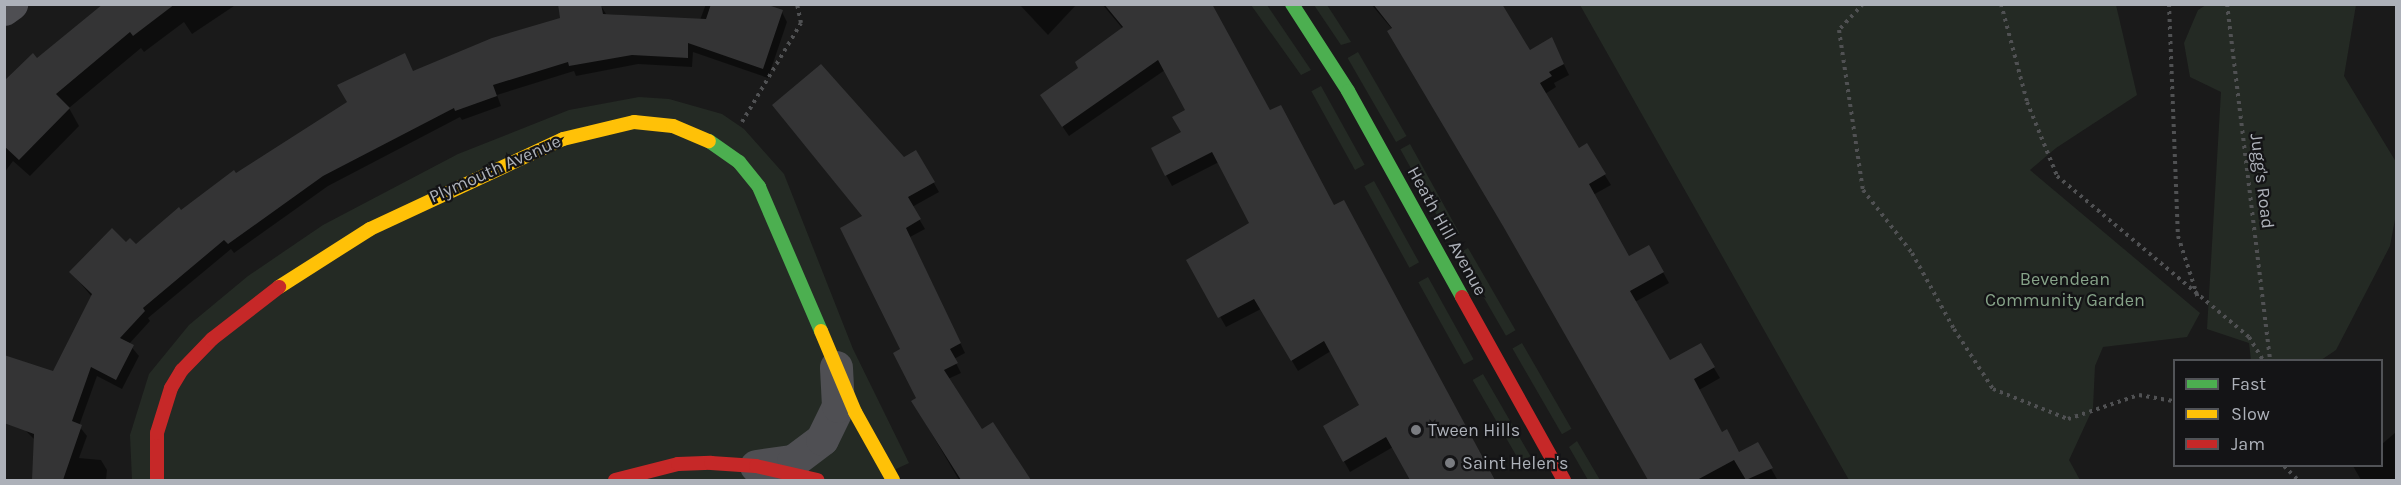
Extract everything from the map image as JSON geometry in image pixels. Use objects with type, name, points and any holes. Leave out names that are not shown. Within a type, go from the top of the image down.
[{"type":"street","points":[[4,9],[11,4]]},
{"type":"street","name":"Heath Hill Avenue","points":[[1292,4],[1348,92],[1564,480]]},
{"type":"street","name":"Plymouth Avenue","points":[[157,480],[159,422],[182,370],[259,300],[370,229],[509,161],[613,124],[673,126],[724,149],[749,173],[768,202],[836,367],[893,480]]},
{"type":"street","name":"Plymouth Avenue","points":[[615,480],[678,464],[756,466],[793,461],[822,439],[838,406],[836,367]]},
{"type":"street","name":"Plymouth Avenue","points":[[756,466],[817,480]]},
{"type":"path","points":[[724,149],[801,23],[797,4]]},
{"type":"path","points":[[1863,4],[1839,30],[1863,190],[1912,253],[1954,329],[1993,389],[2068,419],[2139,395],[2173,401]]},
{"type":"path","points":[[2001,4],[2027,102],[2057,176],[2198,298],[2249,337],[2262,359]]},
{"type":"path","points":[[2169,4],[2178,236],[2198,298]]},
{"type":"path","name":"Jugg's Road","points":[[2227,4],[2270,359]]},
{"type":"path","points":[[2286,467],[2298,480]]},
{"type":"green space","points":[[1251,5],[1267,5],[1311,70],[1301,75]]},
{"type":"green space","points":[[1314,5],[1327,5],[1351,42],[1341,45]]},
{"type":"green space","name":"Bevendean Community Garden","points":[[1580,5],[2116,5],[2137,95],[2056,148],[2030,170],[2200,313],[2187,337],[2103,347],[2095,366],[2093,408],[2069,460],[2080,480],[1849,480]]},
{"type":"green space","points":[[2206,5],[2356,5],[2344,76],[2396,162],[2396,214],[2390,246],[2336,350],[2322,359],[2251,359],[2249,343],[2207,329],[2221,92],[2190,77],[2184,43],[2198,10]]},
{"type":"green space","points":[[1358,52],[1406,136],[1396,142],[1348,58]]},
{"type":"green space","points":[[1321,86],[1365,165],[1355,170],[1311,91]]},
{"type":"green space","points":[[639,97],[669,99],[722,114],[744,129],[784,174],[853,349],[909,463],[896,469],[893,480],[132,480],[130,435],[149,374],[189,325],[248,276],[323,225],[458,154],[569,110]]},
{"type":"green space","points":[[1410,144],[1459,233],[1450,239],[1400,149]]},
{"type":"green space","points":[[1374,181],[1419,262],[1409,268],[1364,186]]},
{"type":"green space","points":[[1468,248],[1516,330],[1506,336],[1458,254]]},
{"type":"green space","points":[[1428,277],[1474,359],[1464,365],[1418,282]]},
{"type":"green space","points":[[1522,343],[1572,429],[1562,434],[1512,348]]},
{"type":"green space","points":[[1483,374],[1531,456],[1520,462],[1473,380]]},
{"type":"green space","points":[[1577,441],[1600,480],[1588,480],[1569,447]]},
{"type":"building","points":[[103,4],[175,4],[133,36],[130,32],[56,94],[70,108],[19,160],[4,146],[4,81],[33,53],[37,58]]},
{"type":"building","points":[[558,4],[601,4],[603,14],[706,19],[711,4],[765,4],[783,10],[763,69],[688,43],[688,58],[632,55],[569,66],[568,62],[493,85],[497,96],[455,111],[454,108],[323,176],[228,244],[224,240],[143,308],[145,311],[120,338],[134,345],[116,380],[91,367],[72,421],[82,425],[63,480],[32,480],[34,434],[4,423],[4,355],[53,371],[92,294],[69,272],[112,228],[126,242],[130,238],[136,244],[179,207],[181,210],[234,170],[236,173],[347,102],[337,85],[405,53],[413,71],[492,38],[560,18]]},
{"type":"building","points":[[1104,4],[1212,4],[1270,110],[1281,105],[1334,205],[1344,200],[1495,480],[1410,480],[1386,437],[1343,462],[1323,426],[1359,405],[1324,341],[1291,361],[1254,299],[1218,318],[1186,260],[1249,223],[1212,152],[1165,176],[1151,148],[1181,132],[1172,117],[1185,110],[1158,60],[1062,127],[1040,95],[1078,68],[1075,62],[1123,27]]},
{"type":"building","points":[[1373,4],[1502,4],[1530,50],[1552,37],[1564,64],[1549,72],[1552,76],[1540,83],[1579,148],[1587,143],[1606,174],[1589,184],[1629,256],[1649,245],[1664,272],[1630,291],[1670,360],[1701,343],[1715,367],[1694,379],[1722,432],[1727,429],[1739,452],[1758,442],[1773,468],[1746,480],[1734,460],[1697,480],[1648,480],[1503,226],[1387,31],[1392,28]]},
{"type":"building","points":[[821,64],[904,157],[916,150],[935,182],[908,197],[921,219],[906,228],[961,343],[950,349],[958,363],[944,370],[982,429],[993,422],[1031,480],[961,480],[911,401],[916,398],[893,353],[900,349],[840,228],[862,216],[772,105]]},
{"type":"traffic: fast","points":[[1292,4],[1348,91],[1462,297]]},
{"type":"traffic: fast","points":[[709,141],[739,162],[759,187],[821,331]]},
{"type":"traffic: slow","points":[[279,287],[370,229],[563,139],[634,122],[673,126],[709,141]]},
{"type":"traffic: slow","points":[[821,331],[855,412],[893,480]]},
{"type":"traffic: jam","points":[[157,480],[157,433],[171,388],[182,370],[212,339],[279,287]]},
{"type":"traffic: jam","points":[[1462,297],[1564,480]]},
{"type":"traffic: jam","points":[[615,480],[678,464],[711,463],[756,466],[817,480]]},
{"type":"place","name":"Tween Hills","points":[[1416,430]]},
{"type":"place","name":"Saint Helen's","points":[[1450,463]]}]
